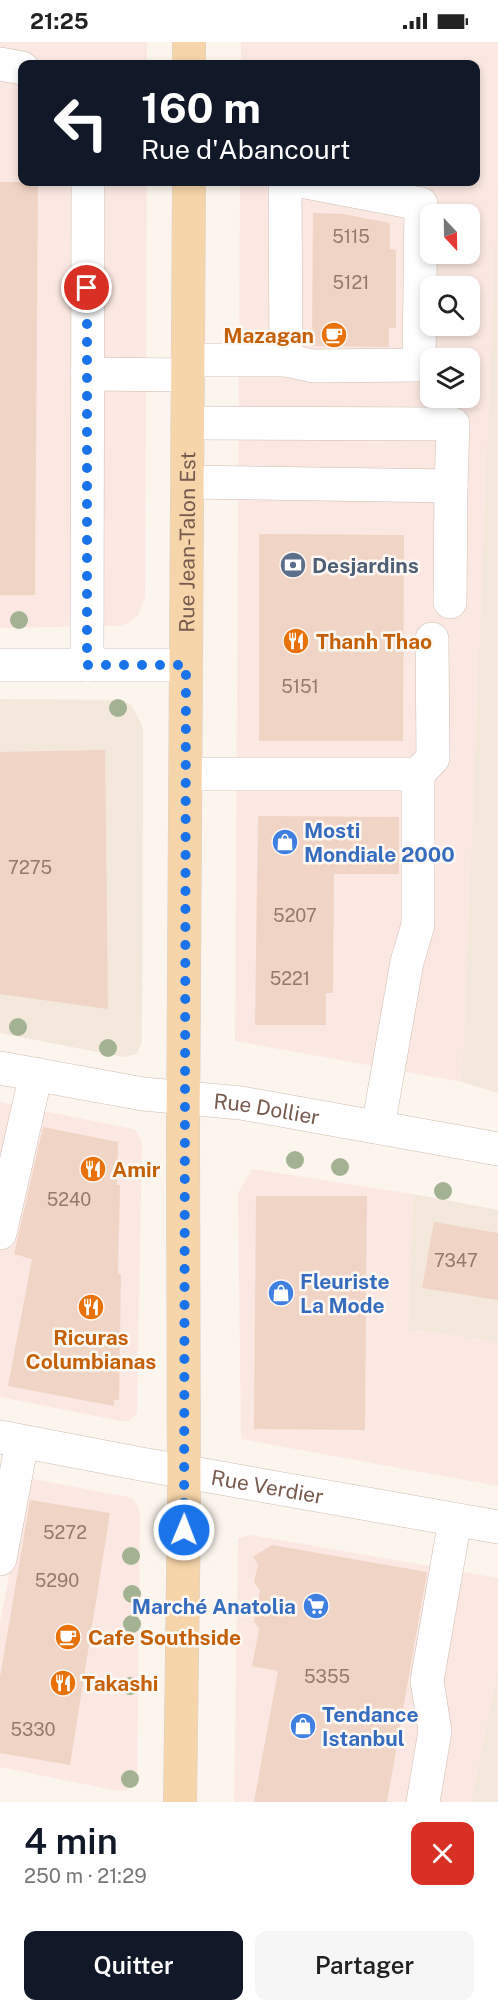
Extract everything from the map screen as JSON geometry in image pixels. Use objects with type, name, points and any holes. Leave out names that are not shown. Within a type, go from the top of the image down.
[{"type":"main road","points":[[189,42],[189,60]]},
{"type":"main road","name":"Rue Jean-Talon Est","points":[[180,1802],[184,1472],[189,186]]},
{"type":"street","points":[[0,64],[18,67]]},
{"type":"street","points":[[87,665],[88,186]]},
{"type":"street","points":[[285,186],[286,360]]},
{"type":"street","points":[[87,374],[286,360],[313,366],[419,365],[421,204],[327,186]]},
{"type":"street","points":[[187,423],[453,424],[450,602]]},
{"type":"street","points":[[187,482],[451,486]]},
{"type":"street","points":[[378,1127],[407,962],[418,925],[418,774],[433,758],[432,639]]},
{"type":"street","points":[[0,665],[186,665]]},
{"type":"street","points":[[185,774],[418,774]]},
{"type":"street","name":"Rue Dollier","points":[[0,1068],[143,1094],[241,1103],[498,1149]]},
{"type":"street","points":[[0,1233],[36,1074]]},
{"type":"street","points":[[0,1559],[11,1440]]},
{"type":"street","name":"Rue Verdier","points":[[11,1440],[498,1527]]},
{"type":"street","points":[[423,1802],[435,1731],[427,1681],[455,1520]]},
{"type":"shaded area","points":[[0,42],[147,42],[147,60],[18,60],[18,186],[147,186],[145,598],[138,615],[130,622],[120,626],[0,628]]},
{"type":"shaded area","points":[[241,42],[498,42],[498,182],[462,1082],[235,1041],[240,186],[480,186],[480,60],[241,60]]},
{"type":"shaded area","points":[[498,189],[498,1093],[462,1082]]},
{"type":"shaded area","points":[[0,699],[123,700],[131,705],[141,723],[143,731],[142,1041],[137,1054],[123,1057],[0,1033]]},
{"type":"shaded area","points":[[0,1102],[129,1128],[135,1130],[139,1135],[142,1143],[137,1413],[129,1421],[0,1397]]},
{"type":"shaded area","points":[[252,1169],[413,1194],[408,1329],[498,1342],[498,1486],[241,1439],[238,1193]]},
{"type":"shaded area","points":[[413,1194],[498,1210],[498,1342],[408,1329]]},
{"type":"shaded area","points":[[28,1478],[128,1497],[133,1499],[138,1506],[140,1513],[137,1779],[127,1790],[118,1791],[0,1767],[0,1622]]},
{"type":"shaded area","points":[[251,1535],[498,1578],[498,1669],[471,1802],[234,1802],[238,1538]]},
{"type":"shaded area","points":[[498,1669],[498,1802],[471,1802]]},
{"type":"building","points":[[0,182],[18,182],[18,186],[38,186],[35,595],[0,595]]},
{"type":"building","points":[[313,213],[343,214],[390,223],[390,249],[396,250],[396,328],[389,328],[389,347],[312,346]]},
{"type":"building","points":[[259,534],[404,535],[403,741],[259,741]]},
{"type":"building","points":[[105,750],[108,1009],[0,994],[0,752]]},
{"type":"building","points":[[258,816],[399,817],[399,874],[334,874],[333,993],[326,993],[326,1025],[255,1025]]},
{"type":"building","points":[[43,1127],[118,1142],[117,1185],[120,1185],[118,1274],[121,1274],[119,1400],[114,1400],[114,1406],[8,1386],[32,1259],[14,1254]]},
{"type":"building","points":[[256,1196],[367,1196],[365,1430],[254,1429]]},
{"type":"building","points":[[434,1222],[498,1233],[498,1300],[422,1288]]},
{"type":"building","points":[[30,1500],[110,1513],[70,1765],[0,1753],[0,1677]]},
{"type":"building","points":[[272,1545],[427,1572],[387,1802],[254,1802],[278,1671],[252,1666],[259,1629],[254,1621],[260,1591],[254,1582],[258,1565],[253,1557]]},
{"type":"place","name":"Mazagan","points":[[334,335]]},
{"type":"place","name":"Desjardins","points":[[293,565]]},
{"type":"place","name":"Thanh Thao","points":[[296,641]]},
{"type":"place","name":"Mosti Mondiale 2000","points":[[285,842]]},
{"type":"place","name":"Amir","points":[[93,1169]]},
{"type":"place","name":"Fleuriste La Mode","points":[[281,1293]]},
{"type":"place","name":"Ricuras Columbianas","points":[[91,1307]]},
{"type":"place","name":"Marché Anatolia","points":[[316,1606]]},
{"type":"place","name":"Cafe Southside","points":[[68,1637]]},
{"type":"place","name":"Takashi","points":[[63,1683]]},
{"type":"place","name":"Tendance Istanbul","points":[[303,1726]]},
{"type":"route","points":[[87,288],[87,665],[186,665],[183,1137],[184,1530]]}]
